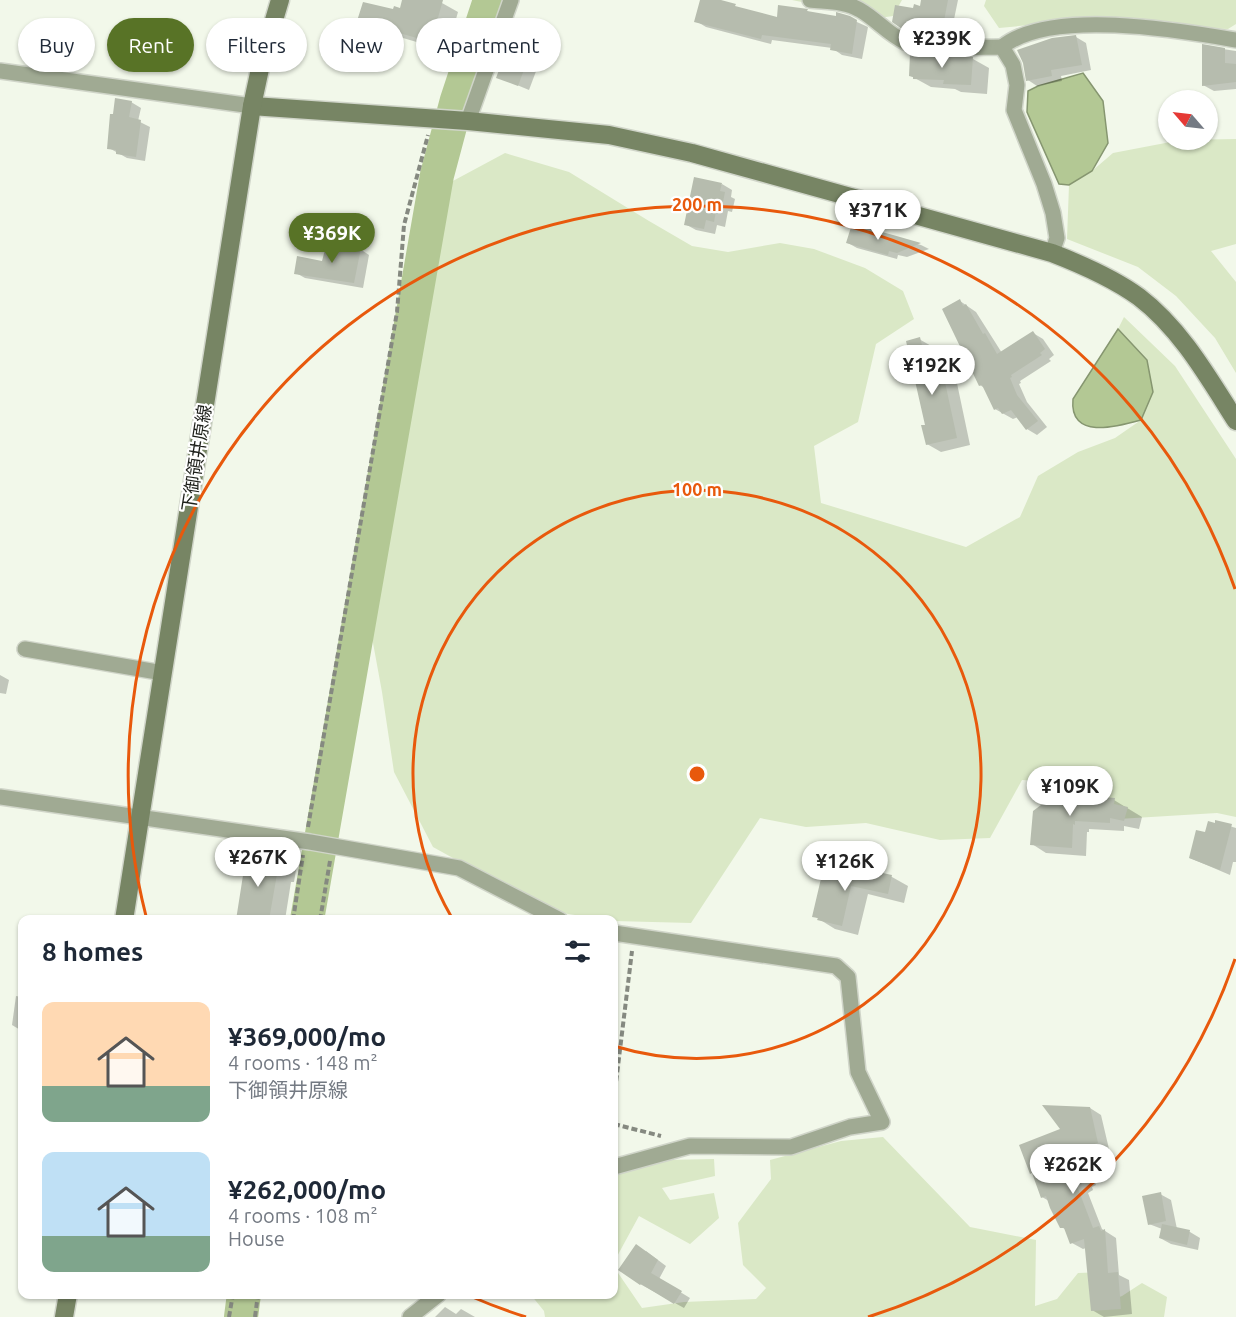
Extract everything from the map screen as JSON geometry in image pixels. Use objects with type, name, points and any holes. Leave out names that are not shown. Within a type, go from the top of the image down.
[{"type":"street","name":"下御領井原線","points":[[125,915],[252,106],[261,64],[280,0]]},
{"type":"street","points":[[462,121],[512,0]]},
{"type":"street","points":[[810,0],[850,5],[861,10],[885,30],[906,42],[940,47],[1002,47],[1012,40],[1041,30],[1089,24],[1192,32],[1236,40]]},
{"type":"street","points":[[1002,47],[1013,65],[1017,85],[1014,110],[1044,184],[1053,213],[1057,238],[1052,253]]},
{"type":"street","points":[[0,70],[252,106],[462,121],[609,135],[692,153],[1052,253],[1086,266],[1139,298],[1164,320],[1196,357],[1236,421]]},
{"type":"street","points":[[25,649],[163,673]]},
{"type":"street","points":[[0,798],[308,841],[459,868],[550,915]]},
{"type":"street","points":[[618,934],[836,966],[848,977],[858,1072],[882,1122],[850,1127],[791,1147],[690,1146],[618,1166]]},
{"type":"street","points":[[64,1317],[67,1299]]},
{"type":"street","points":[[410,1317],[433,1299]]},
{"type":"path","points":[[294,915],[397,312],[404,225],[425,152],[429,119]]},
{"type":"path","points":[[321,915],[330,845]]},
{"type":"path","points":[[618,1065],[633,936]]},
{"type":"path","points":[[618,1125],[679,1140],[690,1146]]},
{"type":"path","points":[[230,1317],[232,1299]]},
{"type":"path","points":[[255,1317],[257,1299]]},
{"type":"shaded area","points":[[792,0],[902,0],[893,16],[879,18]]},
{"type":"shaded area","points":[[986,0],[1236,0],[1236,24],[1228,29],[1196,28],[1134,18],[1081,20],[999,28],[984,6]]},
{"type":"shaded area","points":[[1083,73],[1103,101],[1108,143],[1092,171],[1069,185],[1059,184],[1027,112],[1028,91]]},
{"type":"shaded area","points":[[1218,139],[1236,139],[1236,244],[1211,251],[1236,282],[1236,373],[1215,338],[1176,296],[1138,267],[1067,239],[1069,185],[1092,171],[1113,153],[1158,144],[1158,150],[1218,150]]},
{"type":"shaded area","points":[[505,153],[569,172],[692,246],[728,252],[780,243],[814,249],[865,268],[903,291],[914,319],[876,344],[858,422],[814,446],[821,503],[966,547],[1020,517],[1038,476],[1078,452],[1115,438],[1141,420],[1147,360],[1118,329],[1124,317],[1175,366],[1236,459],[1236,817],[1217,813],[1118,819],[1099,785],[1022,780],[990,838],[940,840],[866,823],[806,827],[760,818],[691,923],[618,921],[618,915],[575,915],[549,911],[433,847],[394,772],[371,632],[394,442],[436,201],[451,182]]},
{"type":"shaded area","points":[[1118,329],[1147,360],[1153,392],[1141,420],[1107,427],[1086,426],[1078,421],[1074,412],[1073,399]]},
{"type":"shaded area","points":[[883,1137],[970,1227],[1036,1240],[1035,1306],[1057,1299],[1078,1273],[1105,1272],[1106,1302],[1122,1296],[1142,1283],[1167,1297],[1164,1317],[545,1317],[544,1311],[534,1299],[618,1299],[618,1273],[642,1308],[684,1302],[756,1299],[766,1288],[743,1265],[738,1223],[771,1179],[770,1160],[841,1141]]},
{"type":"shaded area","points":[[714,1159],[715,1176],[662,1188],[670,1200],[714,1193],[719,1218],[690,1244],[639,1216],[618,1255],[618,1171],[665,1160]]},
{"type":"building","points":[[402,0],[443,0],[438,18],[416,18],[416,38],[404,34],[404,18],[358,18],[363,2],[393,9],[394,6],[400,8]]},
{"type":"building","points":[[700,0],[721,0],[777,17],[778,5],[836,16],[836,12],[850,16],[857,20],[852,54],[830,50],[831,44],[762,35],[761,39],[694,22]]},
{"type":"building","points":[[921,0],[948,0],[943,26],[965,30],[964,38],[911,34],[912,31],[902,29],[892,22],[895,5],[913,8],[914,4],[920,6]]},
{"type":"building","points":[[1076,35],[1082,65],[1051,70],[1052,76],[1026,81],[1023,63],[1017,50],[1052,38]]},
{"type":"building","points":[[1202,44],[1225,48],[1225,63],[1236,64],[1236,82],[1202,86]]},
{"type":"building","points":[[910,54],[973,57],[971,85],[943,84],[944,80],[913,79],[909,76]]},
{"type":"building","points":[[498,72],[523,72],[518,86],[496,78]]},
{"type":"building","points":[[115,98],[132,101],[129,117],[141,120],[136,157],[116,154],[116,150],[107,149],[110,114],[113,114]]},
{"type":"building","points":[[694,177],[722,183],[720,191],[725,192],[722,207],[717,206],[714,222],[706,220],[704,229],[684,225]]},
{"type":"building","points":[[852,224],[921,243],[897,253],[889,251],[888,255],[846,243]]},
{"type":"building","points":[[327,242],[361,248],[354,283],[294,274],[297,256],[322,261]]},
{"type":"building","points":[[960,299],[963,306],[966,304],[997,354],[1033,331],[1045,349],[1040,353],[1042,355],[1011,375],[1010,378],[1017,395],[1038,421],[1026,430],[1011,410],[1002,414],[998,408],[994,410],[982,385],[979,386],[942,309]]},
{"type":"building","points":[[920,337],[926,362],[940,359],[957,438],[926,445],[921,425],[925,425],[906,341]]},
{"type":"building","points":[[1057,793],[1115,798],[1114,804],[1128,807],[1124,821],[1110,818],[1110,823],[1075,821],[1072,848],[1030,845],[1033,811],[1045,802],[1046,797],[1057,798]]},
{"type":"building","points":[[1215,820],[1232,824],[1220,870],[1189,858],[1196,830],[1205,832],[1208,821],[1215,823]]},
{"type":"building","points":[[244,854],[282,860],[280,875],[277,874],[270,915],[237,915],[244,869],[242,869]]},
{"type":"building","points":[[850,866],[892,875],[888,894],[851,886],[842,926],[812,917],[823,870],[848,876]]},
{"type":"building","points":[[1042,1105],[1090,1107],[1098,1143],[1074,1151],[1085,1178],[1081,1181],[1082,1184],[1077,1186],[1093,1228],[1099,1226],[1101,1231],[1105,1229],[1108,1273],[1118,1272],[1121,1309],[1091,1311],[1084,1239],[1070,1244],[1046,1196],[1041,1198],[1032,1173],[1030,1174],[1019,1145],[1060,1129]]},
{"type":"building","points":[[1161,1192],[1166,1221],[1148,1225],[1142,1196]]},
{"type":"building","points":[[1162,1224],[1190,1230],[1187,1245],[1159,1238]]},
{"type":"building","points":[[636,1244],[658,1260],[651,1273],[682,1291],[674,1304],[618,1270]]},
{"type":"waterway","points":[[308,915],[437,175],[457,100],[490,0]]},
{"type":"waterway","points":[[241,1317],[243,1299]]}]
